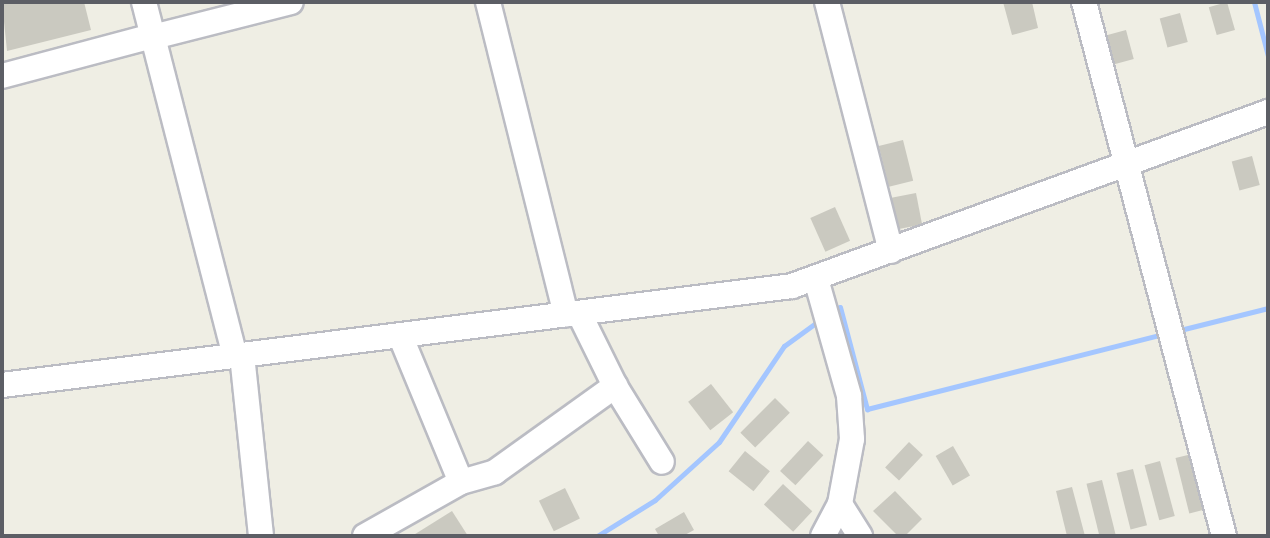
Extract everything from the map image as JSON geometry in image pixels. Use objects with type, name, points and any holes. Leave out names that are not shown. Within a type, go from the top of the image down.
[{"type":"street","points":[[144,2],[239,356],[261,536]]},
{"type":"street","points":[[2,76],[291,2]]},
{"type":"street","points":[[488,2],[573,314],[662,462]]},
{"type":"street","points":[[827,2],[891,251]]},
{"type":"street","points":[[1084,2],[1224,536]]},
{"type":"street","points":[[2,385],[792,286],[1268,112]]},
{"type":"street","points":[[816,279],[849,397],[852,439],[840,504],[823,536]]},
{"type":"street","points":[[400,335],[461,482]]},
{"type":"street","points":[[365,536],[461,482],[495,472],[615,386]]},
{"type":"street","points":[[840,504],[860,536]]},
{"type":"building","points":[[2,2],[84,2],[91,30],[7,51]]},
{"type":"building","points":[[1003,2],[1032,2],[1038,28],[1012,35]]},
{"type":"building","points":[[1227,2],[1235,30],[1217,35],[1209,7]]},
{"type":"building","points":[[1180,13],[1188,42],[1167,47],[1160,18]]},
{"type":"building","points":[[1126,30],[1134,59],[1113,64],[1106,35]]},
{"type":"building","points":[[903,140],[913,181],[889,187],[879,146]]},
{"type":"building","points":[[1252,156],[1260,185],[1239,190],[1232,161]]},
{"type":"building","points":[[916,193],[922,224],[898,229],[891,198]]},
{"type":"building","points":[[835,207],[850,241],[825,252],[810,218]]},
{"type":"building","points":[[711,384],[733,412],[710,430],[688,402]]},
{"type":"building","points":[[775,398],[790,413],[755,447],[740,433]]},
{"type":"building","points":[[808,441],[823,455],[795,485],[780,471]]},
{"type":"building","points":[[909,442],[923,455],[899,481],[885,468]]},
{"type":"building","points":[[953,446],[970,475],[953,485],[936,456]]},
{"type":"building","points":[[745,451],[770,471],[754,491],[729,471]]},
{"type":"building","points":[[1192,454],[1206,509],[1189,513],[1176,458]]},
{"type":"building","points":[[1160,461],[1175,516],[1159,520],[1145,465]]},
{"type":"building","points":[[1133,469],[1147,525],[1131,529],[1117,473]]},
{"type":"building","points":[[1102,480],[1116,536],[1099,536],[1086,484]]},
{"type":"building","points":[[783,484],[812,511],[793,532],[764,504]]},
{"type":"building","points":[[1072,487],[1085,536],[1067,536],[1056,491]]},
{"type":"building","points":[[565,488],[580,519],[554,531],[539,501]]},
{"type":"building","points":[[895,491],[922,519],[905,536],[898,536],[873,511]]},
{"type":"building","points":[[452,511],[468,536],[412,536]]},
{"type":"building","points":[[684,512],[694,530],[683,536],[659,536],[655,529]]},
{"type":"waterway","points":[[1254,2],[1268,56]]},
{"type":"waterway","points":[[832,312],[840,307],[867,409],[1163,334]]},
{"type":"waterway","points":[[1176,331],[1268,308]]},
{"type":"waterway","points":[[597,536],[655,500],[719,442],[784,346],[821,319]]}]
